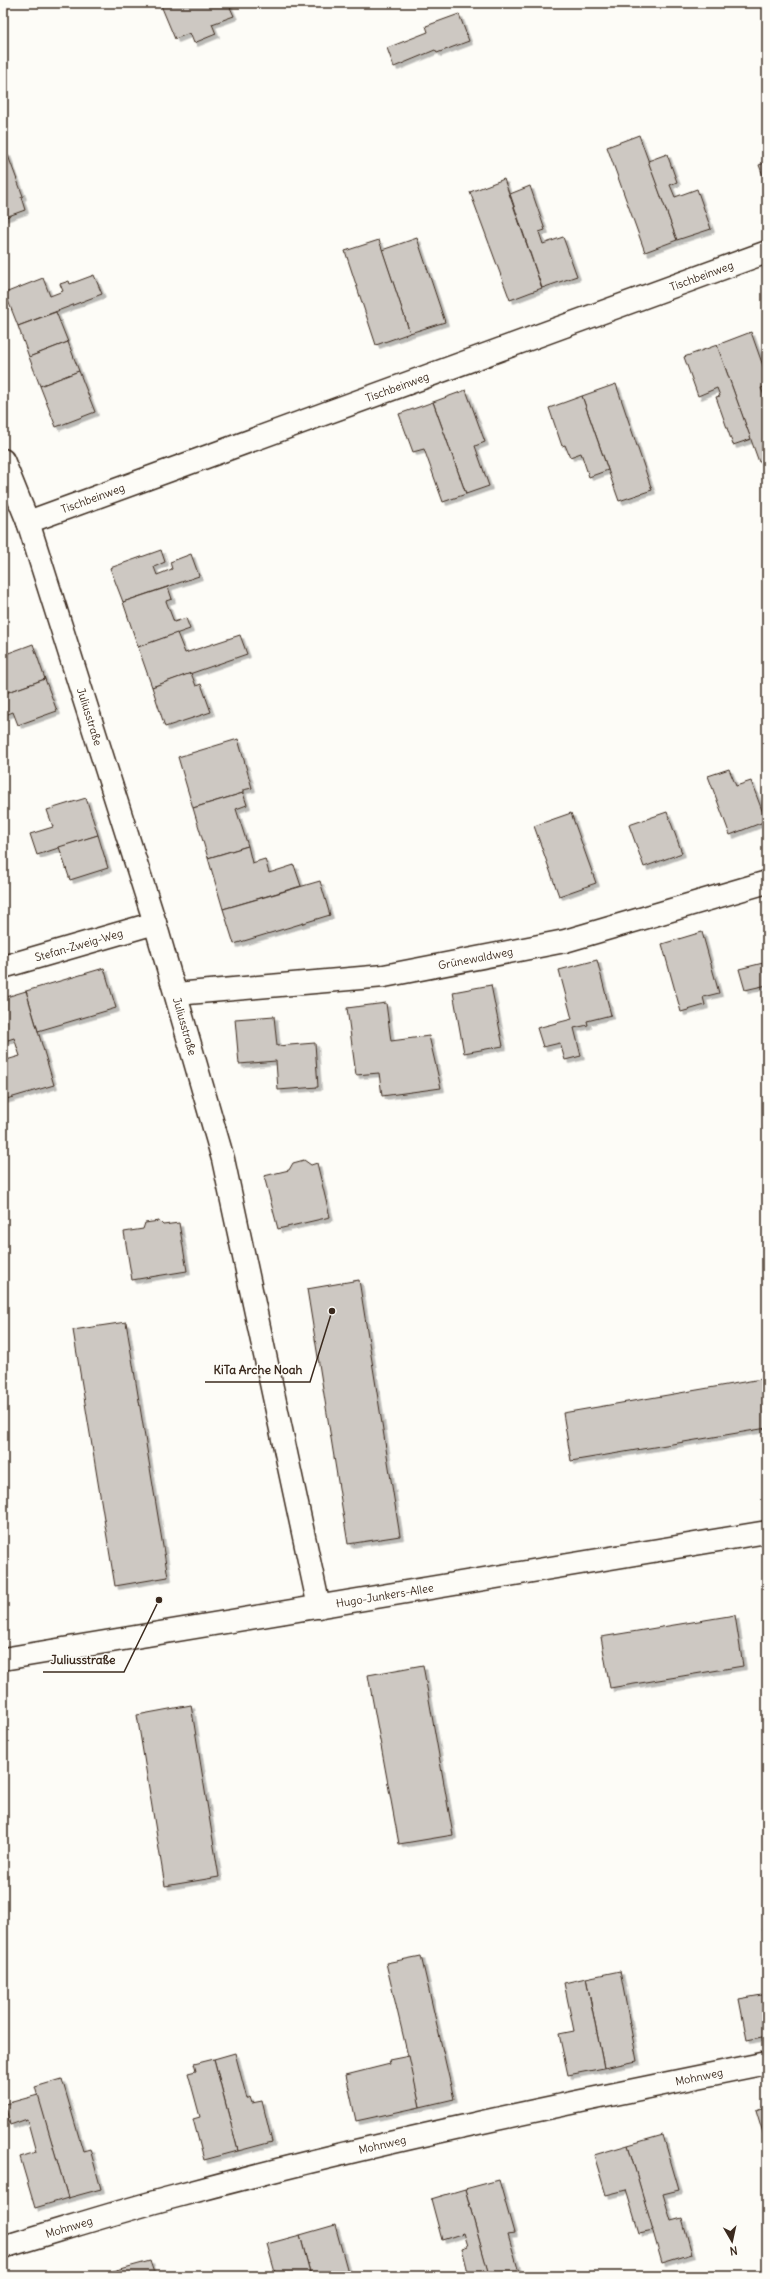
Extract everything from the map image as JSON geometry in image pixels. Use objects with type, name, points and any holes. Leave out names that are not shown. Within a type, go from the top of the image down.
[{"type":"street","name":"Tischbeinweg","points":[[28,522],[767,252]]},
{"type":"street","name":"Juliusstraße","points":[[3,460],[28,522],[155,923],[223,1159],[319,1607]]},
{"type":"street","name":"Grünewaldweg","points":[[176,994],[384,976],[565,941],[767,882]]},
{"type":"street","name":"Stefan-Zweig-Weg","points":[[3,967],[155,923]]},
{"type":"street","name":"Hugo-Junkers-Allee","points":[[3,1659],[767,1532]]},
{"type":"street","name":"Mohnweg","points":[[3,2247],[176,2196],[358,2150],[585,2100],[767,2063]]},
{"type":"building","points":[[160,3],[228,3],[234,16],[212,24],[216,34],[194,43],[190,33],[175,39]]},
{"type":"building","points":[[459,14],[469,41],[437,53],[435,50],[394,67],[387,48],[428,32],[426,26]]},
{"type":"building","points":[[639,135],[677,240],[645,252],[607,147]]},
{"type":"building","points":[[7,153],[23,196],[21,197],[25,210],[3,218],[3,155]]},
{"type":"building","points":[[667,154],[677,182],[670,185],[675,197],[697,189],[711,229],[677,240],[648,161]]},
{"type":"building","points":[[767,162],[767,186],[759,165]]},
{"type":"building","points":[[504,179],[542,288],[510,300],[470,192]]},
{"type":"building","points":[[530,186],[545,230],[539,232],[543,244],[563,237],[577,276],[542,288],[510,194]]},
{"type":"building","points":[[417,238],[445,322],[410,333],[382,250]]},
{"type":"building","points":[[379,240],[410,333],[376,345],[345,251]]},
{"type":"building","points":[[94,275],[102,294],[18,326],[5,293],[43,278],[50,296],[63,291],[60,284],[69,281],[70,284]]},
{"type":"building","points":[[56,312],[68,342],[29,357],[18,326]]},
{"type":"building","points":[[751,332],[767,377],[767,386],[761,388],[767,403],[767,460],[759,462],[717,345]]},
{"type":"building","points":[[68,342],[79,371],[40,386],[29,357]]},
{"type":"building","points":[[717,345],[751,439],[733,445],[716,397],[720,396],[717,388],[698,396],[684,357]]},
{"type":"building","points":[[79,371],[95,412],[56,427],[40,386]]},
{"type":"building","points":[[616,384],[652,490],[619,501],[582,396]]},
{"type":"building","points":[[466,390],[485,442],[475,446],[489,486],[466,494],[433,402]]},
{"type":"building","points":[[582,396],[608,470],[589,477],[581,453],[570,457],[565,445],[562,446],[549,408]]},
{"type":"building","points":[[433,402],[466,494],[443,502],[424,449],[413,452],[399,414]]},
{"type":"building","points":[[161,550],[165,562],[154,567],[157,575],[172,569],[170,562],[191,554],[199,576],[123,602],[110,568]]},
{"type":"building","points":[[168,587],[172,599],[166,601],[174,622],[186,618],[190,629],[138,647],[123,602]]},
{"type":"building","points":[[177,633],[185,653],[240,635],[247,654],[152,687],[138,647]]},
{"type":"building","points":[[33,644],[45,679],[3,694],[3,655]]},
{"type":"building","points":[[191,673],[196,686],[201,684],[211,712],[165,727],[152,687]]},
{"type":"building","points":[[45,679],[57,711],[18,725],[13,712],[3,716],[3,694]]},
{"type":"building","points":[[238,739],[252,788],[243,790],[243,793],[193,808],[178,757]]},
{"type":"building","points":[[729,769],[736,786],[751,781],[766,821],[730,835],[708,776]]},
{"type":"building","points":[[243,793],[247,805],[236,809],[248,846],[208,858],[193,808]]},
{"type":"building","points":[[86,798],[98,835],[37,855],[30,834],[53,827],[47,810]]},
{"type":"building","points":[[667,812],[682,853],[644,867],[629,825]]},
{"type":"building","points":[[571,813],[596,883],[559,896],[534,826]]},
{"type":"building","points":[[98,835],[108,868],[70,880],[59,847]]},
{"type":"building","points":[[248,846],[252,863],[265,859],[269,873],[294,865],[301,886],[223,909],[208,858]]},
{"type":"building","points":[[320,881],[330,915],[234,944],[223,909]]},
{"type":"building","points":[[702,932],[719,993],[703,997],[705,1005],[681,1012],[662,944]]},
{"type":"building","points":[[597,960],[611,1015],[587,1021],[588,1025],[574,1028],[581,1056],[565,1060],[560,1043],[543,1047],[537,1028],[572,1019],[559,970]]},
{"type":"building","points":[[767,962],[767,985],[745,990],[739,969]]},
{"type":"building","points":[[104,968],[116,1008],[38,1031],[26,991]]},
{"type":"building","points":[[491,985],[503,1046],[464,1053],[453,992]]},
{"type":"building","points":[[26,991],[54,1085],[3,1100],[3,1061],[20,1056],[14,1038],[5,1041],[3,1035],[3,998]]},
{"type":"building","points":[[386,1003],[391,1041],[429,1036],[441,1088],[382,1096],[379,1073],[356,1075],[347,1008]]},
{"type":"building","points":[[274,1016],[277,1046],[315,1043],[318,1087],[278,1090],[276,1061],[239,1064],[235,1019]]},
{"type":"building","points":[[304,1160],[311,1165],[317,1163],[330,1217],[278,1229],[264,1176],[289,1170],[293,1163]]},
{"type":"building","points":[[159,1221],[163,1225],[179,1223],[187,1271],[132,1280],[124,1232],[143,1229],[145,1223]]},
{"type":"building","points":[[359,1280],[400,1536],[348,1544],[307,1289]]},
{"type":"building","points":[[126,1322],[168,1577],[115,1586],[73,1330]]},
{"type":"building","points":[[767,1378],[767,1428],[571,1461],[563,1413]]},
{"type":"building","points":[[735,1615],[743,1666],[610,1688],[601,1637]]},
{"type":"building","points":[[423,1665],[453,1835],[399,1844],[368,1675]]},
{"type":"building","points":[[191,1705],[219,1877],[165,1886],[137,1715]]},
{"type":"building","points":[[767,1928],[767,1953],[763,1929]]},
{"type":"building","points":[[421,1956],[454,2099],[420,2107],[386,1963]]},
{"type":"building","points":[[620,1971],[637,2061],[604,2068],[586,1978]]},
{"type":"building","points":[[586,1978],[604,2068],[568,2075],[559,2034],[574,2031],[564,1983]]},
{"type":"building","points":[[767,1994],[767,2036],[747,2040],[739,1999]]},
{"type":"building","points":[[235,2053],[247,2099],[250,2097],[252,2103],[262,2101],[272,2142],[238,2151],[214,2059]]},
{"type":"building","points":[[409,2056],[420,2107],[356,2121],[346,2075],[390,2064],[389,2060]]},
{"type":"building","points":[[214,2059],[238,2151],[204,2160],[193,2119],[200,2117],[188,2073],[196,2071],[194,2064]]},
{"type":"building","points":[[62,2079],[83,2151],[90,2149],[101,2189],[68,2198],[35,2087]]},
{"type":"building","points":[[38,2095],[68,2198],[35,2208],[20,2157],[36,2152],[27,2119],[10,2125],[5,2104]]},
{"type":"building","points":[[767,2106],[767,2146],[756,2110]]},
{"type":"building","points":[[663,2135],[679,2190],[663,2194],[671,2221],[682,2218],[692,2254],[662,2263],[628,2145]]},
{"type":"building","points":[[628,2145],[653,2230],[639,2233],[626,2190],[606,2195],[594,2155]]},
{"type":"building","points":[[499,2180],[514,2233],[508,2234],[520,2276],[489,2276],[465,2189]]},
{"type":"building","points":[[465,2189],[489,2275],[469,2276],[462,2248],[468,2246],[464,2233],[442,2240],[431,2199]]},
{"type":"building","points":[[335,2225],[349,2276],[311,2276],[300,2235]]},
{"type":"building","points":[[300,2235],[311,2276],[276,2276],[267,2244]]},
{"type":"building","points":[[150,2261],[155,2276],[118,2276],[117,2270]]},
{"type":"building","points":[[117,2270],[118,2276],[97,2276]]},
{"type":"place","name":"KiTa Arche Noah","points":[[332,1311]]},
{"type":"place","name":"Juliusstraße","points":[[159,1600]]}]
